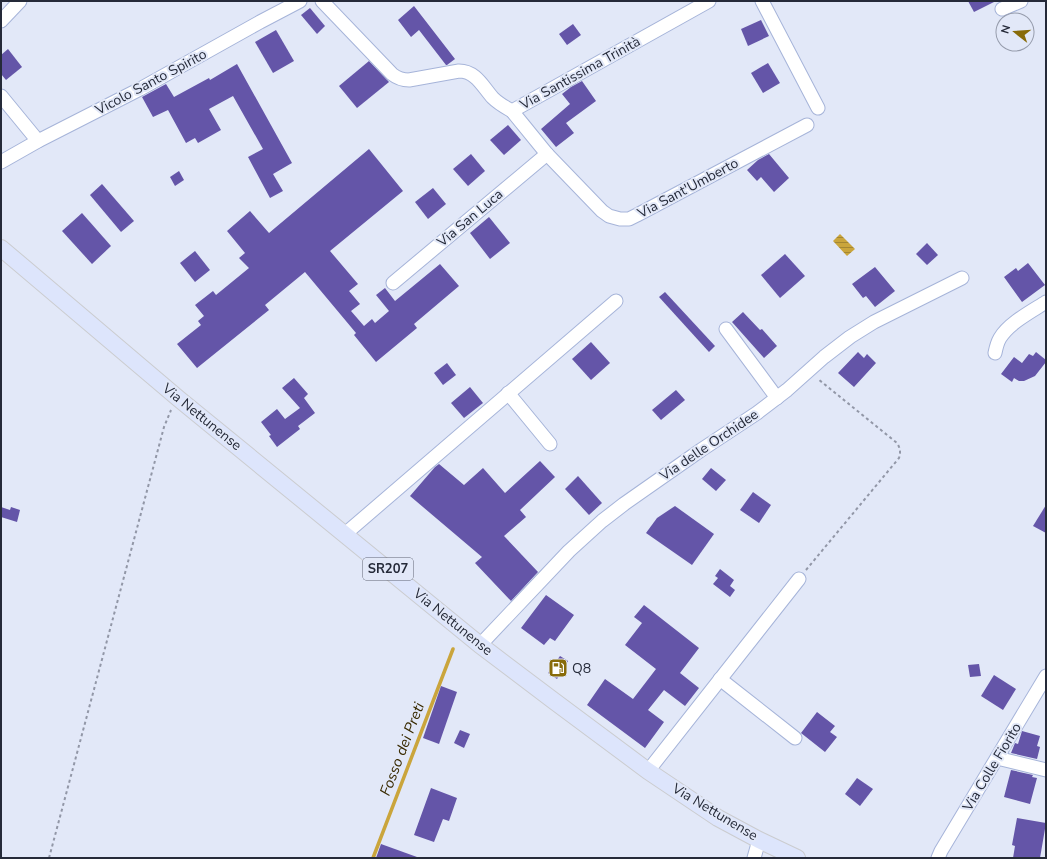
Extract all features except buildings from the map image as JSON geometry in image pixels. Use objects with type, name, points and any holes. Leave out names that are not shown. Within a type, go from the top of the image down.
[{"type":"main road","name":"Via Nettunense","points":[[1,248],[179,399],[480,645],[648,771],[718,818],[797,858]]},
{"type":"street","points":[[1,22],[20,1]]},
{"type":"street","name":"Vicolo Santo Spirito","points":[[1,162],[38,141],[140,89],[300,1]]},
{"type":"street","name":"Via Santissima Trinità","points":[[322,1],[394,75],[402,79],[409,80],[459,71],[467,72],[474,76],[495,100],[512,111],[709,1]]},
{"type":"street","points":[[762,1],[818,108]]},
{"type":"street","points":[[1002,9],[1021,1]]},
{"type":"street","points":[[1,96],[38,141]]},
{"type":"street","name":"Via Sant'Umberto","points":[[512,111],[547,154],[602,211],[612,218],[624,219],[629,219],[637,215],[807,125]]},
{"type":"street","name":"Via San Luca","points":[[393,283],[547,154]]},
{"type":"street","name":"Via delle Orchidee","points":[[480,645],[558,562],[602,521],[624,504],[757,413],[777,398],[842,342],[868,325],[962,278]]},
{"type":"street","points":[[345,534],[616,300]]},
{"type":"street","points":[[995,353],[999,341],[1006,331],[1046,302]]},
{"type":"street","points":[[726,329],[777,398]]},
{"type":"street","points":[[508,393],[550,444]]},
{"type":"street","points":[[648,771],[799,579]]},
{"type":"street","name":"Via Colle Fiorito","points":[[938,858],[1046,676]]},
{"type":"street","points":[[720,679],[795,738]]},
{"type":"street","points":[[997,758],[1046,770]]},
{"type":"street","points":[[754,858],[759,840]]},
{"type":"path","points":[[799,579],[899,458],[900,454],[900,449],[897,443],[807,371]]},
{"type":"path","points":[[49,858],[164,427],[170,411],[179,399]]},
{"type":"shaded area","points":[[840,234],[855,249],[847,256],[833,241]]},
{"type":"waterway","name":"Fosso dei Preti","points":[[373,858],[453,649]]},
{"type":"place","name":"Q8","points":[[558,668]]}]
